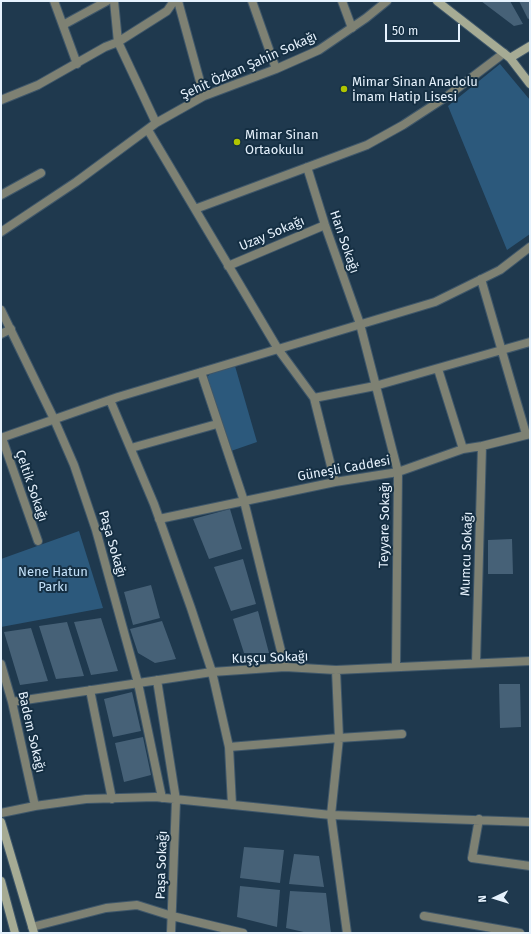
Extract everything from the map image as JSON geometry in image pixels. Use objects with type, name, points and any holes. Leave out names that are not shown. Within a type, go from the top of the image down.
[{"type":"main road","points":[[437,1],[507,56],[530,84]]},
{"type":"main road","points":[[507,56],[530,46]]},
{"type":"main road","points":[[1,822],[33,930]]},
{"type":"main road","points":[[1,881],[15,933]]},
{"type":"street","points":[[54,1],[77,64]]},
{"type":"street","points":[[63,25],[107,1]]},
{"type":"street","points":[[114,1],[118,42],[156,123]]},
{"type":"street","points":[[1,100],[38,85],[77,64],[105,46],[118,42],[167,11],[174,1]]},
{"type":"street","points":[[178,1],[204,96]]},
{"type":"street","points":[[252,1],[276,69]]},
{"type":"street","points":[[342,1],[352,28]]},
{"type":"street","name":"Şehit Özkan Şahin Sokağı","points":[[1,232],[76,182],[156,123],[204,96],[276,69],[319,50],[352,28],[386,1]]},
{"type":"street","points":[[194,209],[367,145],[403,125],[507,56]]},
{"type":"street","points":[[148,130],[278,349],[314,398],[335,482]]},
{"type":"street","name":"Han Sokağı","points":[[307,167],[325,225],[360,324],[375,386]]},
{"type":"street","points":[[1,195],[41,173]]},
{"type":"street","name":"Uzay Sokağı","points":[[228,266],[325,225]]},
{"type":"street","points":[[2,438],[110,400],[436,302],[500,270],[530,247]]},
{"type":"street","points":[[481,279],[501,350],[528,434]]},
{"type":"street","name":"Paşa Sokağı","points":[[1,310],[54,419],[74,465],[96,530],[138,683],[162,798]]},
{"type":"street","points":[[1,334],[11,329]]},
{"type":"street","points":[[314,398],[375,386],[530,342]]},
{"type":"street","points":[[438,369],[463,449]]},
{"type":"street","points":[[201,372],[217,424],[244,501],[286,667]]},
{"type":"street","name":"Teyyare Sokağı","points":[[375,386],[398,472],[396,667]]},
{"type":"street","points":[[110,400],[159,519],[212,672],[229,747],[232,805]]},
{"type":"street","points":[[131,448],[217,424]]},
{"type":"street","name":"Güneşli Caddesi","points":[[159,519],[335,482],[398,472],[463,449],[482,446],[528,434]]},
{"type":"street","name":"Çeltik Sokağı","points":[[2,438],[38,541]]},
{"type":"street","name":"Mumcu Sokağı","points":[[476,663],[482,446]]},
{"type":"street","name":"Kuşçu Sokağı","points":[[12,702],[212,672],[286,667],[336,670],[530,661]]},
{"type":"street","name":"Badem Sokağı","points":[[1,664],[12,702],[35,806]]},
{"type":"street","points":[[336,670],[339,738],[331,815],[347,933]]},
{"type":"street","name":"Paşa Sokağı","points":[[157,680],[176,800],[171,933]]},
{"type":"street","points":[[90,690],[112,799]]},
{"type":"street","points":[[229,747],[402,734]]},
{"type":"street","points":[[1,813],[35,806],[86,799],[162,798],[331,815],[530,822]]},
{"type":"street","points":[[478,819],[472,858],[530,866]]},
{"type":"street","points":[[33,930],[106,908],[137,906],[243,933]]},
{"type":"street","points":[[424,916],[520,933]]},
{"type":"green space","points":[[500,64],[530,100],[530,234],[507,250],[448,106]]},
{"type":"green space","points":[[235,366],[257,442],[231,451],[207,377],[210,374]]},
{"type":"green space","name":"Nene Hatun Parkı","points":[[79,531],[103,608],[1,627],[1,559]]},
{"type":"building","points":[[481,1],[510,1],[523,24],[514,26]]},
{"type":"building","points":[[519,1],[530,1],[530,18],[528,19]]},
{"type":"building","points":[[230,509],[242,549],[209,559],[193,519]]},
{"type":"building","points":[[512,539],[513,574],[488,574],[488,540]]},
{"type":"building","points":[[243,559],[256,604],[231,611],[214,567]]},
{"type":"building","points":[[151,585],[160,618],[133,625],[124,592]]},
{"type":"building","points":[[258,611],[269,653],[244,653],[233,619]]},
{"type":"building","points":[[101,618],[118,671],[91,675],[74,622]]},
{"type":"building","points":[[162,621],[176,659],[155,663],[138,653],[130,629]]},
{"type":"building","points":[[67,622],[84,676],[56,679],[39,626]]},
{"type":"building","points":[[31,628],[48,681],[20,685],[4,632]]},
{"type":"building","points":[[499,684],[520,684],[521,727],[500,728]]},
{"type":"building","points":[[132,692],[141,731],[113,737],[104,699]]},
{"type":"building","points":[[143,737],[151,775],[124,782],[115,743]]},
{"type":"building","points":[[244,847],[284,850],[280,883],[240,878]]},
{"type":"building","points":[[294,854],[319,856],[324,887],[289,884]]},
{"type":"building","points":[[240,886],[280,890],[277,927],[237,917]]},
{"type":"building","points":[[290,891],[326,893],[331,933],[308,933],[286,928]]},
{"type":"place","name":"Mimar Sinan Anadolu İmam Hatip Lisesi","points":[[344,89]]},
{"type":"place","name":"Mimar Sinan Ortaokulu","points":[[237,142]]}]
